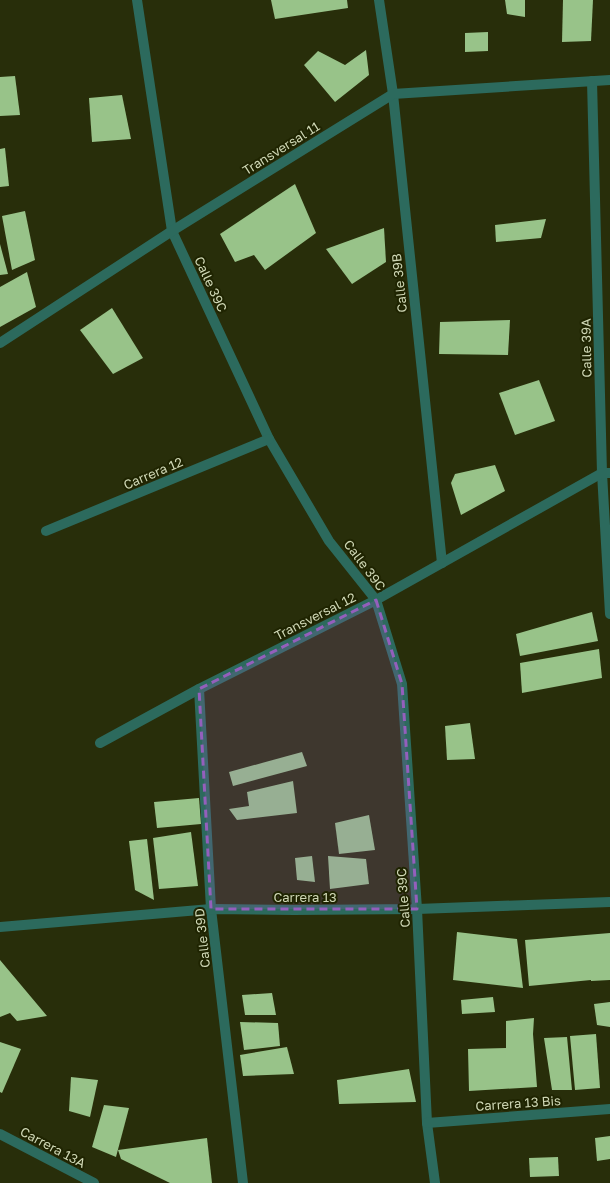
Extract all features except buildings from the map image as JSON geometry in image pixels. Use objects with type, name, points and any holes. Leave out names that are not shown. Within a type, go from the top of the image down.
[{"type":"street","name":"Calle 39C","points":[[137,0],[172,231],[269,439],[329,541],[376,600],[402,684],[417,908],[428,1123],[435,1183]]},
{"type":"street","name":"Calle 39B","points":[[379,0],[393,94],[442,563]]},
{"type":"street","name":"Transversal 11","points":[[0,343],[172,231],[393,94],[610,80]]},
{"type":"street","name":"Calle 39A","points":[[592,81],[610,614]]},
{"type":"street","name":"Carrera 12","points":[[46,531],[269,439]]},
{"type":"street","name":"Transversal 12","points":[[100,743],[199,689],[376,600],[606,473]]},
{"type":"street","name":"Calle 39D","points":[[199,689],[211,909],[243,1183]]},
{"type":"street","name":"Carrera 13","points":[[0,928],[211,909],[294,910],[417,908],[610,902]]},
{"type":"street","name":"Carrera 13 Bis","points":[[428,1123],[610,1109]]},
{"type":"street","name":"Carrera 13A","points":[[0,1134],[94,1183]]},
{"type":"highlighted area","points":[[376,600],[402,684],[417,909],[211,909],[199,689]]}]
